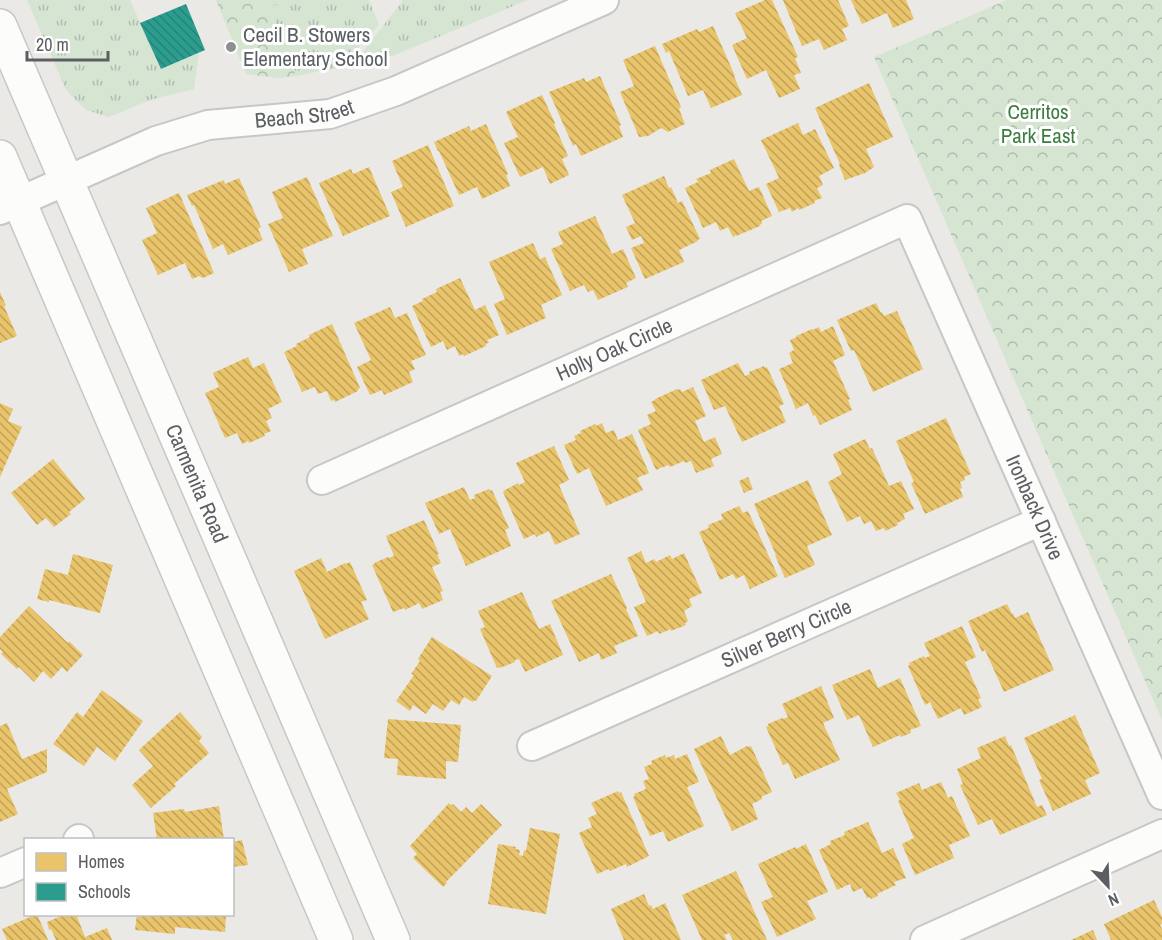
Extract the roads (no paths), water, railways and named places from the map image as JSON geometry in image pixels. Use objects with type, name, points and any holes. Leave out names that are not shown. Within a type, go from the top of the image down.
[{"type":"main road","name":"Carmenita Road","points":[[0,26],[393,940]]},
{"type":"main road","points":[[0,157],[9,206],[336,940]]},
{"type":"street","name":"Beach Street","points":[[9,206],[156,141],[208,125],[330,114],[396,91],[604,0]]},
{"type":"street","name":"Holly Oak Circle","points":[[322,480],[907,219]]},
{"type":"street","name":"Ironback Drive","points":[[907,219],[1162,795]]},
{"type":"street","name":"Silver Berry Circle","points":[[532,746],[1041,521]]},
{"type":"street","points":[[925,940],[1162,834]]},
{"type":"street","points":[[0,873],[24,863]]},
{"type":"place","name":"Cecil B. Stowers Elementary School","points":[[231,47]]},
{"type":"park label","name":"Cerritos Park East","points":[[1038,124]]}]
